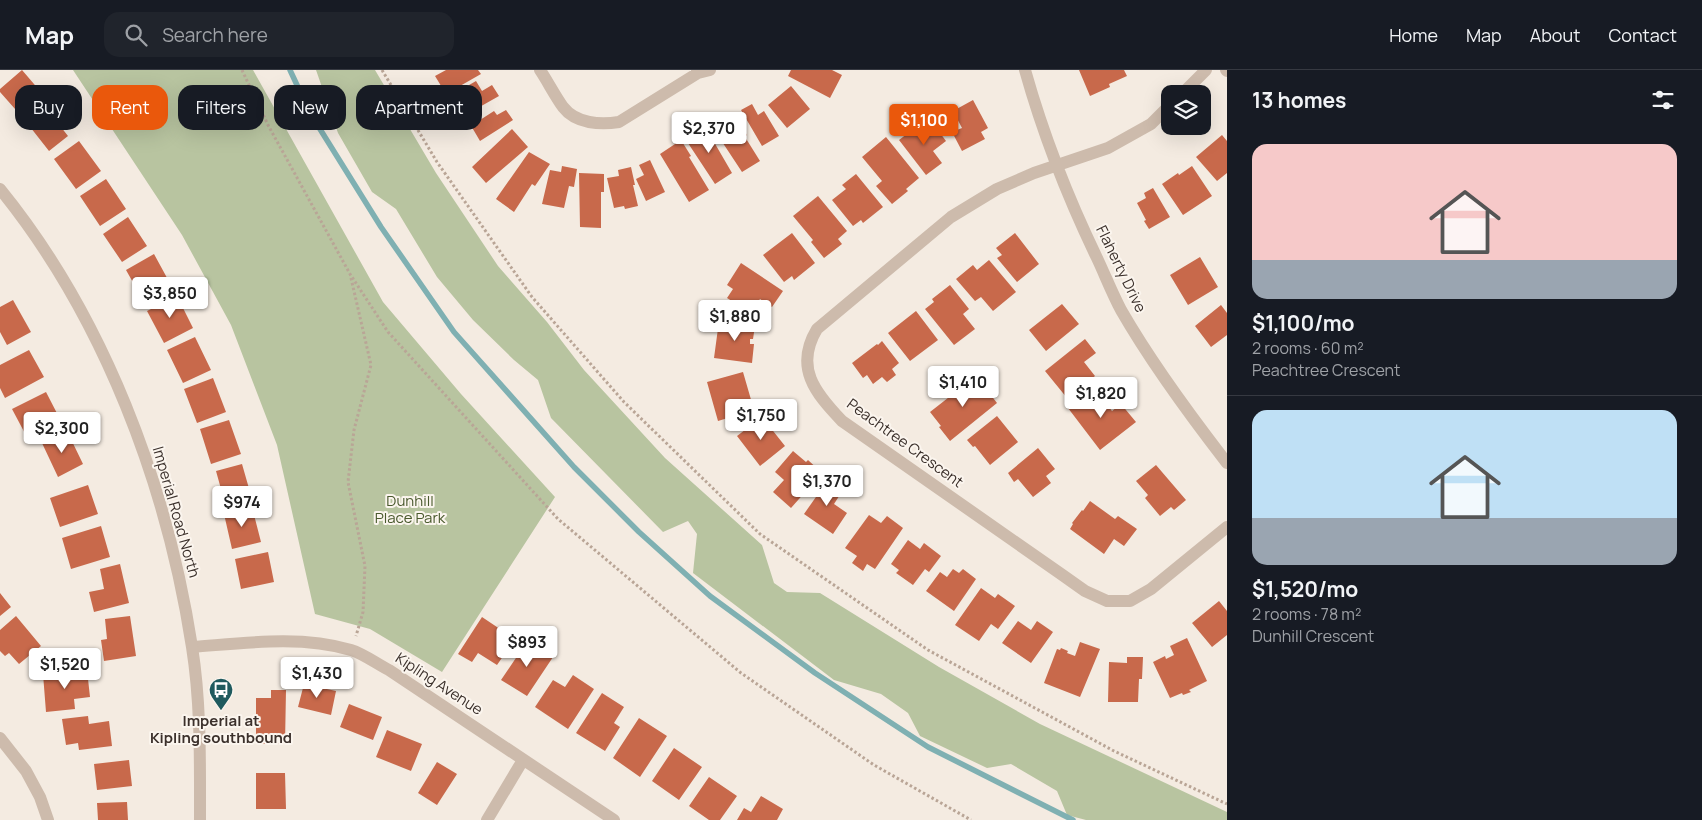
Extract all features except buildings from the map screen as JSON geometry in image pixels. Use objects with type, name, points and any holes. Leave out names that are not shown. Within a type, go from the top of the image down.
[{"type":"street","points":[[540,70],[564,110],[594,124],[618,122],[701,71]]},
{"type":"street","name":"Flaherty Drive","points":[[1025,70],[1034,102],[1057,165],[1086,236],[1121,308],[1153,361],[1187,411],[1227,463]]},
{"type":"street","points":[[1191,85],[1206,70]]},
{"type":"street","name":"Peachtree Crescent","points":[[1161,114],[1151,124],[1108,148],[1034,173],[997,189],[951,217],[817,329],[806,353],[807,370],[813,386],[824,402],[842,421],[1085,591],[1107,601],[1130,601],[1151,589],[1227,527]]},
{"type":"street","name":"Imperial Road North","points":[[0,189],[22,216],[72,296],[114,376],[151,470],[176,567],[193,647],[198,729],[200,820]]},
{"type":"street","name":"Kipling Avenue","points":[[193,647],[272,641],[311,642],[352,650],[389,670],[614,820]]},
{"type":"street","points":[[0,738],[26,770],[40,797],[48,820]]},
{"type":"street","points":[[487,820],[523,760]]},
{"type":"path","points":[[242,70],[268,125],[350,274],[388,332],[558,519],[742,673],[874,765],[970,820]]},
{"type":"path","points":[[382,70],[437,162],[532,297],[624,402],[760,534],[928,650],[1114,751],[1227,804]]},
{"type":"path","points":[[350,274],[371,365],[354,430],[348,482],[365,566],[362,612],[352,650]]},
{"type":"green space","name":"Dunhill Place Park","points":[[73,70],[253,70],[261,85],[178,85],[178,130],[264,130],[264,90],[274,107],[274,130],[287,130],[383,302],[461,394],[555,497],[442,672],[370,629],[315,614],[277,445],[231,325],[182,235],[113,130],[168,130],[168,85],[92,85],[92,99]]},
{"type":"green space","points":[[316,70],[375,70],[384,85],[356,85],[356,130],[411,130],[436,173],[498,266],[547,322],[584,370],[665,458],[762,545],[774,583],[787,592],[820,593],[939,667],[1040,724],[1227,812],[1227,820],[1086,820],[1067,815],[1057,791],[1011,764],[987,768],[920,736],[908,713],[881,694],[834,680],[693,573],[697,534],[688,521],[663,532],[551,418],[538,380],[514,360],[473,320],[437,277],[396,209],[372,192],[337,130],[346,130],[346,85],[321,85]]},
{"type":"waterway","points":[[290,70],[310,113],[381,227],[454,332],[574,467],[639,532],[710,596],[815,673],[928,747],[1073,820]]},
{"type":"place","name":"Imperial at Kipling southbound","points":[[221,711]]}]
